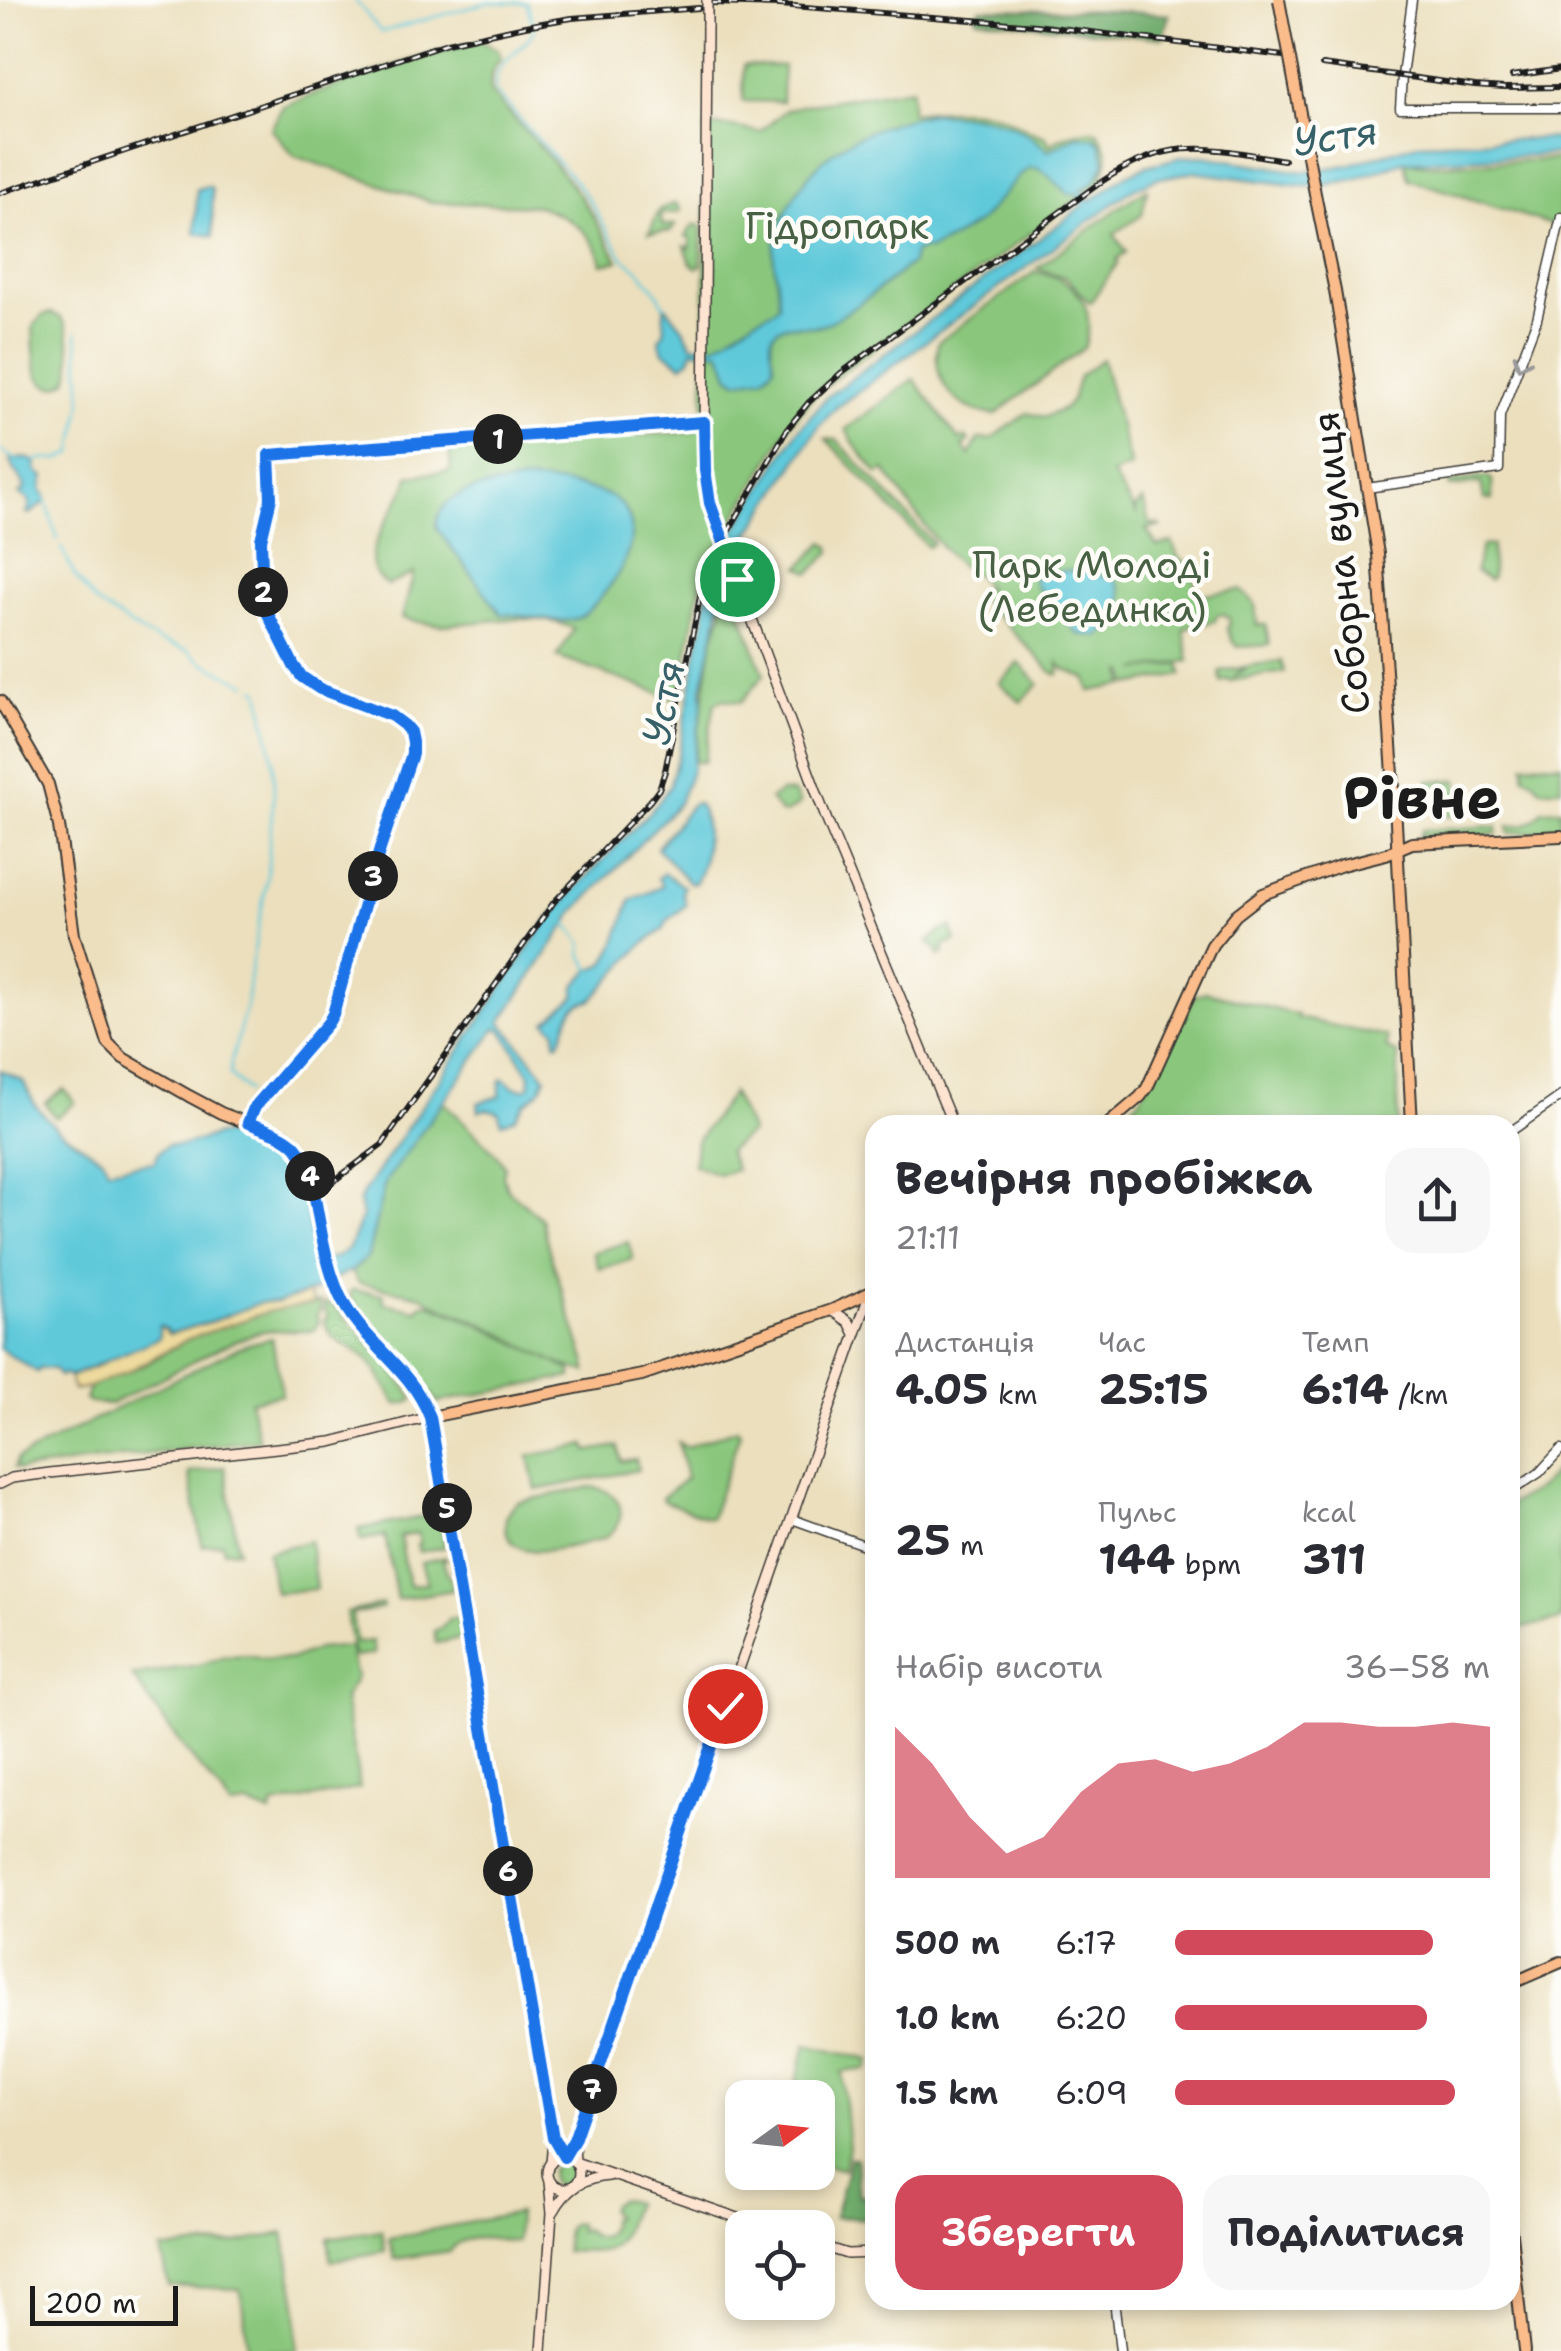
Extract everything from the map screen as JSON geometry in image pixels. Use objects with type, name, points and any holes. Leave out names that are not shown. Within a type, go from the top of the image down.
[{"type":"main road","points":[[707,0],[704,422],[705,470],[714,518],[826,818],[949,1115]]},
{"type":"main road","name":"Соборна вулиця","points":[[1279,0],[1338,307],[1378,554],[1411,1115]]},
{"type":"main road","points":[[0,702],[48,784],[59,826],[74,935],[108,1043],[114,1052],[136,1066],[221,1112],[282,1136],[297,1148],[308,1168],[337,1290],[355,1320],[409,1378],[430,1417],[553,2138],[547,2174],[552,2213],[542,2351]]},
{"type":"main road","points":[[1119,1115],[1147,1088],[1212,944],[1253,900],[1274,889],[1412,843],[1561,836]]},
{"type":"main road","points":[[0,1484],[12,1478],[50,1472],[331,1442],[430,1417],[625,1379],[832,1310],[865,1295]]},
{"type":"main road","points":[[856,1300],[862,1312]]},
{"type":"main road","points":[[854,1332],[856,1300]]},
{"type":"main road","points":[[550,2163],[564,2157],[574,2140],[865,1306]]},
{"type":"main road","points":[[832,1310],[849,1322],[854,1332]]},
{"type":"main road","points":[[1520,1980],[1561,1962]]},
{"type":"main road","points":[[553,2138],[564,2157],[574,2162],[725,2214]]},
{"type":"main road","points":[[552,2213],[579,2175],[574,2162],[574,2140]]},
{"type":"main road","points":[[549,2182],[557,2188],[572,2187],[588,2179],[614,2176]]},
{"type":"main road","points":[[835,2250],[865,2253]]},
{"type":"main road","points":[[1519,2310],[1524,2351]]},
{"type":"street","points":[[1412,0],[1400,108],[1561,108]]},
{"type":"street","points":[[1367,488],[1500,469],[1500,416],[1538,320],[1561,217]]},
{"type":"street","points":[[248,1123],[254,1108],[333,1014],[412,754],[410,732],[392,716],[320,689],[302,677],[264,606],[261,540],[271,498],[269,455],[704,422]]},
{"type":"street","points":[[1520,1125],[1561,1096]]},
{"type":"street","points":[[1520,1485],[1539,1473],[1561,1449]]},
{"type":"street","points":[[792,1519],[865,1545]]},
{"type":"street","points":[[1115,2310],[1120,2351]]},
{"type":"green space","points":[[980,9],[1169,15],[1163,38],[978,19]]},
{"type":"green space","points":[[481,41],[499,50],[501,59],[492,75],[491,93],[577,193],[618,261],[602,264],[586,234],[549,210],[538,206],[432,202],[294,156],[271,129],[283,106],[381,70]]},
{"type":"green space","points":[[744,65],[783,66],[782,102],[743,101]]},
{"type":"green space","name":"Гідропарк","points":[[912,88],[911,113],[992,113],[1046,137],[1050,145],[1072,134],[1097,131],[1108,156],[1101,182],[841,373],[817,393],[788,428],[705,572],[679,700],[557,657],[574,629],[560,623],[527,619],[441,625],[402,618],[414,573],[388,585],[376,574],[372,562],[374,548],[409,476],[451,471],[449,446],[692,432],[704,422],[706,126],[760,132],[786,110]]},
{"type":"green space","points":[[1561,159],[1558,227],[1409,179],[1405,162],[1434,165]]},
{"type":"green space","points":[[1147,189],[1142,215],[1114,234],[1126,252],[1117,259],[1090,303],[1067,278],[1037,268],[1125,203]]},
{"type":"green space","points":[[676,203],[679,212],[661,214],[662,225],[675,225],[671,231],[649,233],[660,209]]},
{"type":"green space","points":[[693,225],[701,226],[701,265],[697,268],[685,246],[690,248],[691,239],[686,236]]},
{"type":"green space","points":[[1035,272],[1062,280],[1080,296],[1088,320],[1084,348],[995,415],[968,407],[942,382],[938,342]]},
{"type":"green space","points":[[51,313],[64,322],[70,358],[66,382],[53,386],[38,375],[33,327],[43,315]]},
{"type":"green space","name":"Парк Молоді (Лебединка)","points":[[1102,359],[1131,467],[1112,474],[1137,515],[1135,508],[1143,500],[1149,523],[1162,526],[1146,529],[1157,546],[1172,542],[1178,557],[1193,566],[1197,595],[1241,590],[1255,604],[1257,625],[1266,625],[1269,645],[1238,647],[1227,628],[1229,618],[1217,615],[1215,621],[1184,629],[1189,661],[1137,670],[1180,664],[1182,675],[1128,685],[1123,672],[1125,685],[1090,691],[1086,678],[1063,669],[1059,663],[1059,674],[1054,674],[976,594],[987,588],[977,575],[966,570],[941,546],[885,470],[878,474],[846,429],[914,379],[959,440],[965,437],[969,441],[963,446],[970,455],[978,439],[991,439],[1027,413],[1045,417],[1064,409],[1072,400],[1079,376]]},
{"type":"green space","points":[[826,439],[837,440],[933,543],[928,547]]},
{"type":"green space","points":[[1487,477],[1492,480],[1492,500],[1484,499],[1481,483],[1450,487],[1449,482]]},
{"type":"green space","points":[[824,542],[831,552],[810,573],[800,567]]},
{"type":"green space","points":[[1492,545],[1489,580],[1475,570],[1482,546]]},
{"type":"green space","points":[[725,569],[764,675],[741,702],[724,699],[715,703],[704,762],[694,762],[712,643],[723,610]]},
{"type":"green space","points":[[1281,661],[1284,672],[1221,682],[1220,671],[1245,667],[1234,677],[1249,666]]},
{"type":"green space","points":[[1019,663],[1039,684],[1021,702],[999,683]]},
{"type":"green space","points":[[1561,763],[1561,789],[1541,789],[1524,776],[1524,764]]},
{"type":"green space","points":[[1458,780],[1460,816],[1447,816],[1445,794],[1430,786],[1429,781]]},
{"type":"green space","points":[[781,792],[794,793],[800,804],[780,813],[770,799]]},
{"type":"green space","points":[[1561,809],[1561,831],[1509,833],[1508,826],[1528,823],[1542,810]]},
{"type":"green space","points":[[1497,826],[1497,834],[1419,837],[1422,830]]},
{"type":"green space","points":[[951,927],[956,941],[943,946],[944,953],[939,956],[928,942]]},
{"type":"green space","points":[[1206,992],[1302,1019],[1387,1037],[1387,1049],[1398,1054],[1398,1115],[1120,1115],[1139,1100],[1195,995]]},
{"type":"green space","points":[[64,1089],[75,1103],[56,1118],[45,1103]]},
{"type":"green space","points":[[732,1093],[751,1132],[728,1151],[736,1170],[718,1174],[694,1165],[696,1142]]},
{"type":"green space","points":[[442,1100],[498,1156],[505,1166],[507,1189],[542,1219],[586,1372],[545,1357],[422,1296],[358,1283],[352,1271],[368,1255],[385,1182]]},
{"type":"green space","points":[[628,1242],[633,1259],[599,1269],[594,1252]]},
{"type":"green space","points":[[352,1290],[381,1294],[384,1303],[417,1310],[422,1304],[430,1304],[572,1371],[572,1377],[437,1402],[413,1367],[361,1312],[349,1294]]},
{"type":"green space","points":[[320,1302],[315,1329],[259,1332],[221,1347],[111,1404],[85,1400],[89,1387],[148,1363],[188,1339],[270,1311]]},
{"type":"green space","points":[[324,1303],[335,1306],[389,1364],[414,1398],[411,1402],[397,1405],[365,1358],[332,1337],[324,1321],[328,1316]]},
{"type":"green space","points":[[272,1338],[282,1394],[250,1401],[259,1440],[14,1468],[17,1459],[231,1351]]},
{"type":"green space","points":[[737,1429],[740,1433],[711,1517],[663,1501],[686,1478],[678,1442],[686,1447]]},
{"type":"green space","points":[[586,1445],[588,1451],[618,1446],[621,1461],[636,1459],[638,1470],[536,1490],[529,1456]]},
{"type":"green space","points":[[1561,1465],[1561,1620],[1520,1628],[1520,1499],[1538,1489]]},
{"type":"green space","points":[[225,1467],[238,1550],[224,1551],[222,1543],[202,1546],[189,1473]]},
{"type":"green space","points":[[591,1487],[611,1494],[620,1508],[617,1525],[602,1539],[547,1550],[520,1548],[511,1541],[505,1522],[518,1502]]},
{"type":"green space","points":[[439,1514],[445,1547],[419,1552],[418,1533],[400,1537],[409,1586],[427,1583],[421,1562],[446,1557],[443,1560],[453,1590],[397,1599],[385,1536],[361,1540],[359,1529]]},
{"type":"green space","points":[[310,1541],[316,1589],[275,1593],[267,1552]]},
{"type":"green space","points":[[382,1604],[383,1608],[352,1614],[356,1643],[372,1641],[374,1654],[356,1657],[346,1613]]},
{"type":"green space","points":[[458,1617],[462,1638],[436,1643],[434,1631],[448,1619]]},
{"type":"green space","points":[[349,1646],[356,1677],[344,1699],[360,1788],[273,1806],[271,1814],[249,1805],[230,1807],[132,1676],[203,1664],[225,1656],[292,1659],[318,1649]]},
{"type":"green space","points":[[806,2045],[865,2059],[865,2069],[842,2072],[849,2148],[843,2170],[835,2168],[835,2080],[796,2080]]},
{"type":"green space","points":[[850,2158],[856,2158],[859,2196],[865,2195],[865,2219],[835,2217]]},
{"type":"green space","points":[[563,2161],[572,2165],[576,2174],[572,2183],[563,2187],[554,2183],[550,2174],[554,2165]]},
{"type":"green space","points":[[620,2199],[634,2203],[613,2246],[595,2252],[565,2251],[571,2224],[578,2223],[579,2231],[585,2229],[593,2236],[606,2234],[614,2217],[609,2210],[611,2204]]},
{"type":"green space","points":[[518,2213],[516,2242],[471,2239],[449,2251],[394,2259],[389,2238]]},
{"type":"green space","points":[[382,2230],[385,2251],[331,2261],[328,2238]]},
{"type":"green space","points":[[284,2233],[297,2302],[297,2351],[247,2351],[239,2289],[169,2286],[161,2250],[237,2243]]},
{"type":"sand","points":[[309,1293],[313,1304],[270,1311],[188,1339],[125,1373],[89,1387],[74,1390],[69,1377],[157,1333],[158,1327],[169,1334],[259,1303],[280,1302]]},
{"type":"water","points":[[930,113],[1008,124],[1048,151],[1077,136],[1095,138],[1101,144],[1105,163],[1094,182],[1081,190],[1089,202],[1126,175],[1183,157],[1203,156],[1303,172],[1348,165],[1419,143],[1561,138],[1561,154],[1403,162],[1321,186],[1193,172],[1155,179],[1133,189],[837,407],[819,426],[725,568],[692,768],[679,803],[575,911],[501,1022],[546,1077],[540,1091],[515,1118],[502,1123],[498,1112],[479,1111],[478,1103],[500,1096],[503,1078],[512,1086],[529,1087],[530,1075],[502,1030],[496,1028],[385,1182],[368,1256],[352,1271],[328,1281],[327,1286],[280,1302],[259,1303],[168,1334],[159,1326],[159,1338],[69,1377],[59,1376],[54,1369],[41,1368],[37,1372],[0,1349],[0,1070],[23,1081],[35,1105],[58,1130],[102,1158],[108,1169],[155,1162],[167,1145],[183,1145],[216,1135],[243,1137],[268,1147],[287,1164],[301,1187],[314,1256],[319,1262],[337,1257],[349,1248],[362,1216],[359,1203],[363,1193],[545,924],[669,787],[715,566],[798,430],[828,396],[1083,206],[1077,193],[1069,194],[1042,170],[1032,167],[1021,174],[980,221],[954,238],[914,253],[912,263],[853,308],[818,326],[789,325],[778,329],[771,341],[774,366],[764,377],[737,381],[729,375],[721,352],[693,350],[682,365],[663,351],[659,339],[664,330],[664,304],[692,345],[716,345],[774,310],[779,304],[774,256],[777,236],[787,209],[806,179],[820,163],[852,140],[888,124]]},
{"type":"water","points":[[209,186],[213,236],[195,233],[197,189]]},
{"type":"water","points":[[10,460],[35,461],[37,472],[44,476],[41,489],[46,498],[30,514],[28,499],[19,494],[24,485]]},
{"type":"water","points":[[527,481],[561,484],[609,496],[626,512],[631,524],[629,550],[616,576],[588,612],[578,618],[551,620],[501,614],[436,527],[447,504],[458,496],[485,487]]},
{"type":"water","points":[[1078,570],[1114,578],[1121,591],[1116,618],[1099,637],[1078,634],[1052,598],[1036,587],[1034,577],[1042,572]]},
{"type":"water","points":[[697,803],[704,820],[706,843],[695,883],[689,882],[657,848],[692,804]]},
{"type":"water","points":[[664,873],[684,887],[686,905],[641,946],[591,1001],[572,1011],[559,1043],[556,1042],[556,1031],[546,1022],[575,997],[575,986],[590,970],[604,964],[631,900],[662,885],[658,878]]},
{"type":"waterway","points":[[355,0],[381,32],[489,2],[527,3],[534,30],[503,63],[495,91],[575,181],[623,258],[639,270],[665,306]]},
{"type":"waterway","points":[[35,461],[58,460],[73,453],[82,402],[77,333]]},
{"type":"waterway","points":[[0,450],[16,460]]},
{"type":"waterway","points":[[45,498],[58,540]]},
{"type":"waterway","points":[[61,547],[75,576],[96,603],[143,633],[187,650],[247,684]]},
{"type":"waterway","points":[[248,1092],[230,1075],[231,1062],[246,1007],[267,879],[274,789],[260,691],[255,688]]},
{"type":"waterway","points":[[566,922],[583,944],[581,953],[591,970]]},
{"type":"railway","points":[[713,3],[1035,25],[1283,56]]},
{"type":"railway","points":[[0,193],[447,43],[572,18],[699,8]]},
{"type":"railway","points":[[1322,65],[1475,86],[1561,87]]},
{"type":"railway","points":[[1512,76],[1561,69]]},
{"type":"railway","points":[[331,1183],[382,1145],[554,902],[659,789],[705,572],[788,428],[809,402],[841,373],[1126,167],[1169,151],[1190,149],[1233,151],[1284,160]]},
{"type":"district","name":"Рівне","points":[[1422,798]]},
{"type":"route","points":[[725,1706],[574,2140],[564,2157],[553,2138],[430,1417],[409,1378],[355,1320],[337,1290],[308,1168],[297,1148],[282,1136],[248,1123],[254,1108],[333,1014],[412,754],[410,732],[392,716],[320,689],[302,677],[264,606],[261,540],[271,498],[269,455],[704,422],[710,503],[737,579]]},
{"type":"water label","name":"Устя","points":[[1335,136]]},
{"type":"water label","name":"Устя","points":[[663,703]]}]
